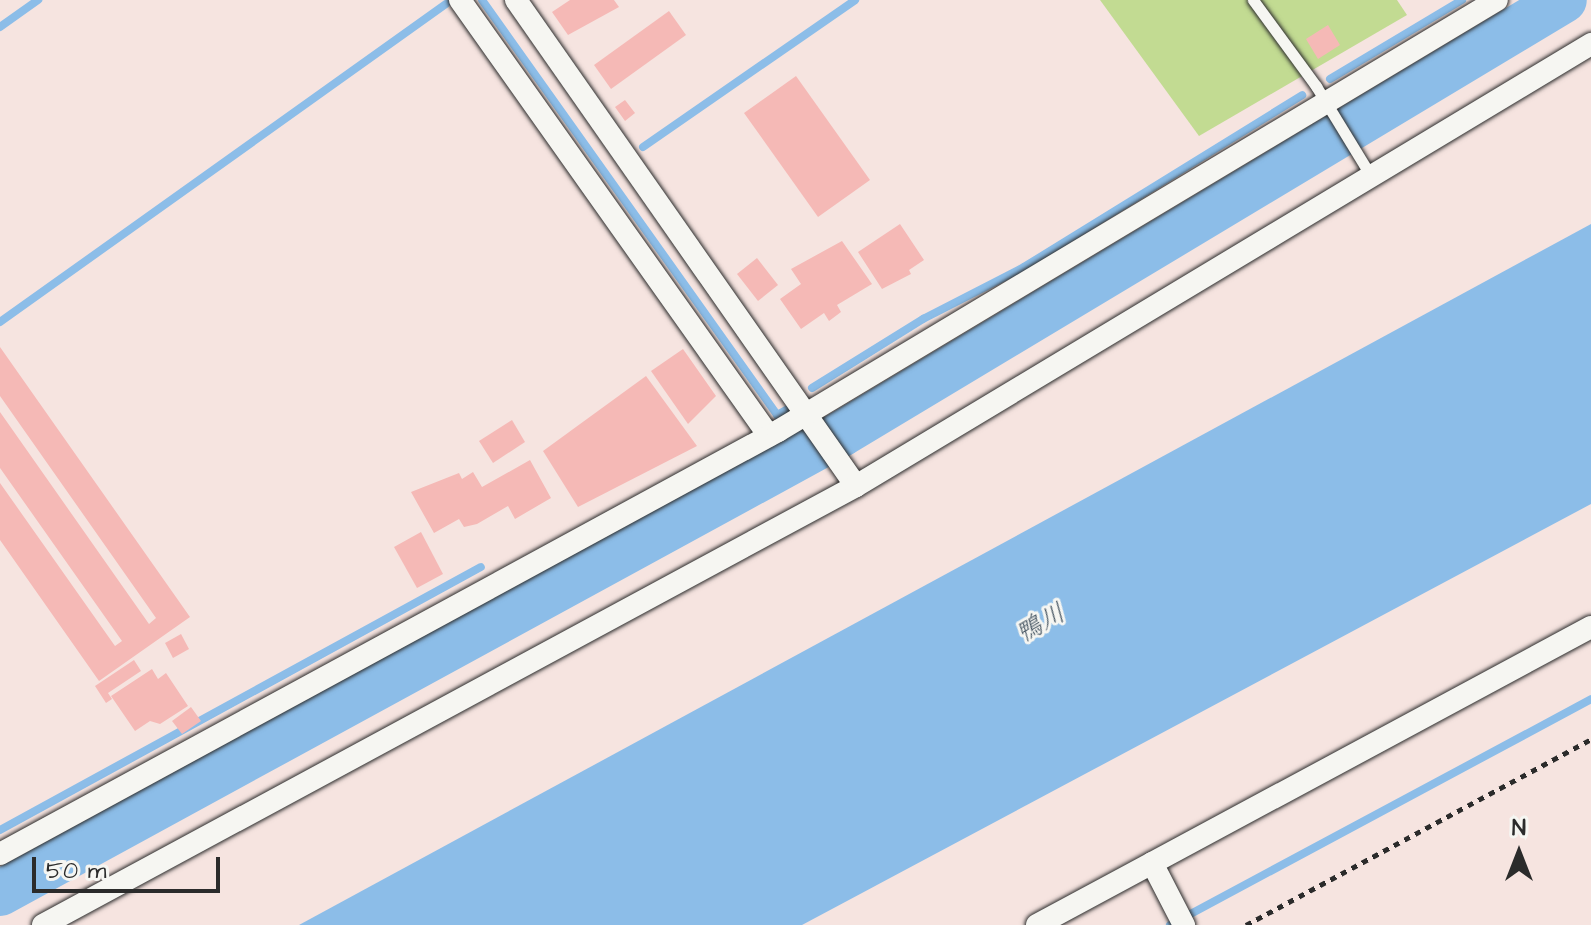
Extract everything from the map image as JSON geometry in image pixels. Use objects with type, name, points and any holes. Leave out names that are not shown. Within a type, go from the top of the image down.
[{"type":"street","points":[[460,0],[794,427],[836,455],[856,486]]},
{"type":"street","points":[[516,0],[794,427]]},
{"type":"street","points":[[0,854],[794,427],[1328,106],[1497,0]]},
{"type":"street","points":[[43,925],[856,486],[1366,168],[1591,44]]},
{"type":"street","points":[[1037,925],[1157,871],[1591,627]]},
{"type":"street","points":[[1157,871],[1184,925]]},
{"type":"lane","points":[[1253,0],[1328,106],[1366,168]]},
{"type":"path","points":[[1246,925],[1591,739]]},
{"type":"green space","points":[[1100,0],[1397,0],[1407,15],[1199,136]]},
{"type":"water","name":"鴨川","points":[[1591,224],[1591,504],[802,925],[299,925]]},
{"type":"building","points":[[570,0],[614,0],[619,7],[568,35],[552,12]]},
{"type":"building","points":[[669,11],[686,35],[611,89],[594,65]]},
{"type":"building","points":[[1328,25],[1340,45],[1318,59],[1306,39]]},
{"type":"building","points":[[796,76],[870,180],[818,217],[744,113]]},
{"type":"building","points":[[625,100],[635,113],[625,121],[615,107]]},
{"type":"building","points":[[900,224],[924,260],[909,270],[911,274],[882,289],[858,252]]},
{"type":"building","points":[[842,241],[872,284],[837,305],[841,312],[829,321],[824,313],[801,329],[780,299],[801,284],[791,269]]},
{"type":"building","points":[[757,258],[778,285],[758,301],[737,274]]},
{"type":"building","points":[[0,347],[190,617],[99,681],[0,540],[0,483],[115,646],[122,641],[0,468],[0,412],[149,624],[156,618],[0,396]]},
{"type":"building","points":[[683,349],[716,396],[688,424],[651,371]]},
{"type":"building","points":[[646,376],[697,446],[578,507],[543,451]]},
{"type":"building","points":[[512,420],[525,442],[493,463],[479,441]]},
{"type":"building","points":[[530,460],[551,498],[515,519],[508,506],[477,524],[464,527],[459,519],[434,533],[411,492],[459,473],[462,479],[473,472],[482,487]]},
{"type":"building","points":[[421,532],[443,574],[417,588],[394,547]]},
{"type":"building","points":[[181,634],[189,649],[173,658],[165,643]]},
{"type":"building","points":[[134,660],[141,671],[108,693],[112,699],[106,703],[95,686]]},
{"type":"building","points":[[152,669],[158,679],[166,673],[188,706],[160,724],[150,721],[135,731],[111,696]]},
{"type":"building","points":[[191,707],[201,721],[182,734],[172,721]]},
{"type":"waterway","points":[[0,27],[38,0]]},
{"type":"waterway","points":[[482,0],[805,454]]},
{"type":"waterway","points":[[643,147],[855,0]]},
{"type":"waterway","points":[[1330,79],[1462,0]]},
{"type":"waterway","points":[[0,893],[841,434],[1564,0]]},
{"type":"waterway","points":[[0,322],[446,4]]},
{"type":"waterway","points":[[812,388],[923,319],[1024,267],[1302,95]]},
{"type":"waterway","points":[[777,415],[788,409]]},
{"type":"waterway","points":[[0,830],[481,567]]},
{"type":"waterway","points":[[1170,925],[1591,699]]}]
